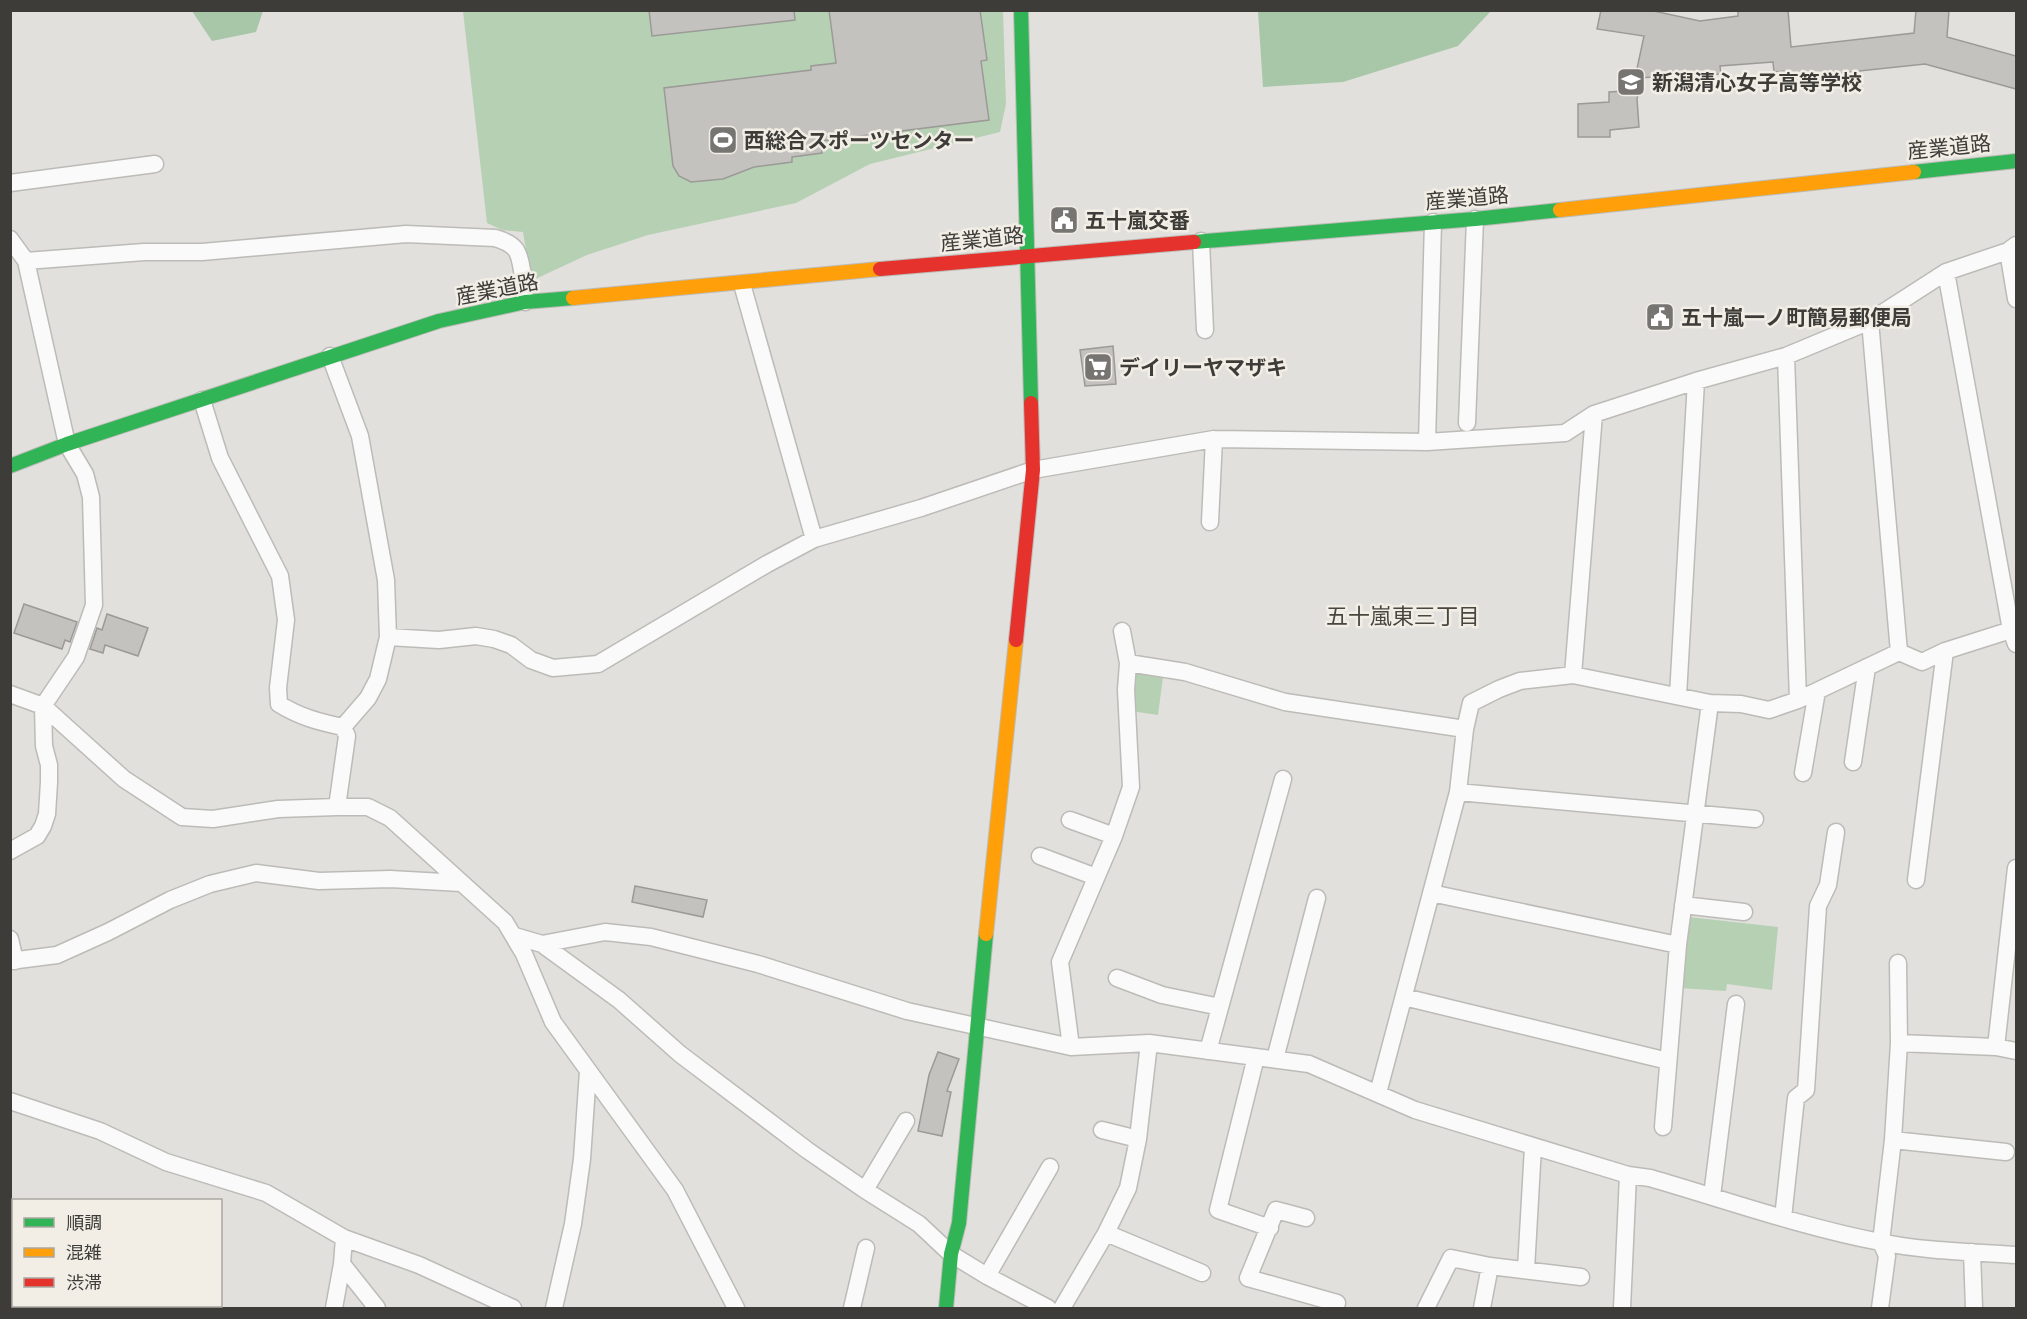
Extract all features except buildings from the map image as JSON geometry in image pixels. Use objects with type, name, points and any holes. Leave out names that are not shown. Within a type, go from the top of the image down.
[{"type":"street","points":[[946,1308],[951,1254],[959,1223],[976,1027],[1033,470],[1021,10]]},
{"type":"street","name":"産業道路","points":[[10,466],[67,444],[439,321],[525,302],[742,284],[1027,256],[1475,219],[2016,161]]},
{"type":"street","points":[[10,183],[155,164]]},
{"type":"street","points":[[1467,423],[1475,219]]},
{"type":"street","points":[[1427,442],[1433,222]]},
{"type":"street","points":[[26,261],[144,252],[202,252],[406,234],[495,238],[507,242],[516,249],[520,260],[525,302]]},
{"type":"street","points":[[10,239],[26,261],[67,444],[85,474],[92,497],[94,605],[76,657],[43,706],[44,746],[49,765],[47,814],[44,826],[37,836],[10,851]]},
{"type":"street","points":[[1201,241],[1205,330]]},
{"type":"street","points":[[388,638],[440,640],[476,636],[511,645],[531,660],[553,668],[598,664],[767,564],[814,539],[921,508],[1033,470],[1214,439],[1427,442],[1565,433],[1594,414],[1696,381],[1786,356],[1870,321],[1946,272],[2012,248],[2016,299]]},
{"type":"street","points":[[1378,1093],[1458,792],[1465,729],[1471,703],[1498,688],[1520,681],[1573,675],[1710,703],[1741,704],[1769,710],[1798,700],[1899,652],[1922,662],[1945,651],[2014,637],[1946,272]]},
{"type":"street","points":[[742,284],[814,539]]},
{"type":"street","points":[[1870,321],[1899,652]]},
{"type":"street","points":[[330,356],[360,436],[386,580],[388,638],[378,679],[368,698],[343,727]]},
{"type":"street","points":[[1786,356],[1798,700]]},
{"type":"street","points":[[1678,696],[1696,381]]},
{"type":"street","points":[[202,400],[220,458],[280,576],[286,620],[278,688],[279,704],[311,720],[343,727]]},
{"type":"street","points":[[1573,675],[1594,414]]},
{"type":"street","points":[[1210,522],[1214,439]]},
{"type":"street","points":[[1071,1047],[1060,962],[1114,836],[1131,787],[1126,690],[1128,663],[1122,631]]},
{"type":"street","points":[[1916,880],[1945,651]]},
{"type":"street","points":[[1128,663],[1185,672],[1285,702],[1465,729]]},
{"type":"street","points":[[1853,762],[1867,667]]},
{"type":"street","points":[[1803,773],[1817,691]]},
{"type":"street","points":[[10,694],[43,706],[124,778],[182,817],[213,819],[278,809],[368,807],[390,818],[505,922],[514,936],[553,1022],[675,1190],[736,1308]]},
{"type":"street","points":[[1663,1127],[1678,945],[1710,703]]},
{"type":"street","points":[[337,807],[347,736],[343,727]]},
{"type":"street","points":[[1208,1051],[1283,779]]},
{"type":"street","points":[[1458,792],[1755,819]]},
{"type":"street","points":[[1070,820],[1114,836]]},
{"type":"street","points":[[1783,1218],[1796,1098],[1806,1090],[1818,906],[1828,885],[1836,832]]},
{"type":"street","points":[[1040,856],[1096,877]]},
{"type":"street","points":[[1996,1047],[2016,868]]},
{"type":"street","points":[[10,939],[13,961],[57,955],[170,900],[210,884],[256,873],[319,881],[390,879],[461,883]]},
{"type":"street","points":[[1431,893],[1678,945]]},
{"type":"street","points":[[1275,1059],[1317,898]]},
{"type":"street","points":[[1683,905],[1744,912]]},
{"type":"street","points":[[542,944],[606,932],[651,937],[758,964],[907,1011],[1071,1047],[1149,1043],[1309,1064],[1416,1110],[1533,1148],[1628,1175],[1650,1178],[1783,1218],[1881,1242],[2016,1255]]},
{"type":"street","points":[[514,936],[542,944],[619,1000],[680,1054],[807,1150],[919,1224],[951,1254],[1048,1308]]},
{"type":"street","points":[[1880,1308],[1887,1256],[1881,1242],[1893,1140],[1899,1043],[1898,963]]},
{"type":"street","points":[[1117,978],[1162,995],[1220,1007]]},
{"type":"street","points":[[1404,997],[1668,1061]]},
{"type":"street","points":[[1712,1196],[1736,1004]]},
{"type":"street","points":[[1062,1308],[1106,1233],[1128,1188],[1138,1139],[1149,1043]]},
{"type":"street","points":[[1899,1043],[1996,1047],[2016,1051]]},
{"type":"street","points":[[1256,1057],[1218,1210],[1270,1228]]},
{"type":"street","points":[[554,1308],[573,1224],[581,1170],[588,1071]]},
{"type":"street","points":[[10,1101],[100,1131],[166,1162],[266,1193],[344,1238],[419,1265],[513,1308]]},
{"type":"street","points":[[865,1190],[906,1121]]},
{"type":"street","points":[[1102,1130],[1138,1139]]},
{"type":"street","points":[[1893,1140],[2006,1152]]},
{"type":"street","points":[[1526,1269],[1533,1148]]},
{"type":"street","points":[[987,1276],[1050,1167]]},
{"type":"street","points":[[1622,1308],[1628,1175]]},
{"type":"street","points":[[1306,1218],[1276,1210],[1248,1278],[1337,1303],[1335,1308]]},
{"type":"street","points":[[1106,1233],[1202,1273]]},
{"type":"street","points":[[334,1308],[344,1238]]},
{"type":"street","points":[[852,1308],[866,1248]]},
{"type":"street","points":[[1972,1252],[1974,1308]]},
{"type":"street","points":[[1426,1308],[1451,1258],[1490,1266],[1581,1277]]},
{"type":"street","points":[[342,1264],[377,1308]]},
{"type":"street","points":[[1482,1308],[1490,1266]]},
{"type":"green space","points":[[1258,10],[1491,11],[1458,46],[1343,82],[1263,87]]},
{"type":"green space","points":[[192,11],[263,11],[256,32],[212,41]]},
{"type":"green space","name":"西総合スポーツセンター","points":[[463,11],[1003,11],[1006,104],[1000,132],[870,164],[796,203],[648,235],[587,255],[531,281],[523,232],[502,230],[487,223]]},
{"type":"green space","points":[[1136,671],[1163,677],[1158,715],[1131,711],[1130,680]]},
{"type":"green space","points":[[1689,917],[1778,927],[1772,990],[1727,984],[1726,991],[1679,988]]},
{"type":"traffic: fast","points":[[1021,10],[1031,403]]},
{"type":"traffic: fast","points":[[1914,172],[2016,161]]},
{"type":"traffic: fast","points":[[1194,242],[1560,210]]},
{"type":"traffic: fast","points":[[10,466],[67,444],[439,321],[525,302],[573,298]]},
{"type":"traffic: fast","points":[[946,1308],[951,1254],[959,1223],[986,934]]},
{"type":"traffic: slow","points":[[1560,210],[1914,172]]},
{"type":"traffic: slow","points":[[573,298],[880,269]]},
{"type":"traffic: slow","points":[[986,934],[1016,640]]},
{"type":"traffic: jam","points":[[880,269],[1194,242]]},
{"type":"traffic: jam","points":[[1016,640],[1033,470],[1031,403]]},
{"type":"place","name":"新潟清心女子高等学校","points":[[1631,82]]},
{"type":"place","name":"西総合スポーツセンター","points":[[723,140]]},
{"type":"place","name":"五十嵐交番","points":[[1064,220]]},
{"type":"place","name":"五十嵐一ノ町簡易郵便局","points":[[1660,317]]},
{"type":"place","name":"デイリーヤマザキ","points":[[1098,367]]},
{"type":"district","name":"五十嵐東三丁目","points":[[1403,616]]}]
